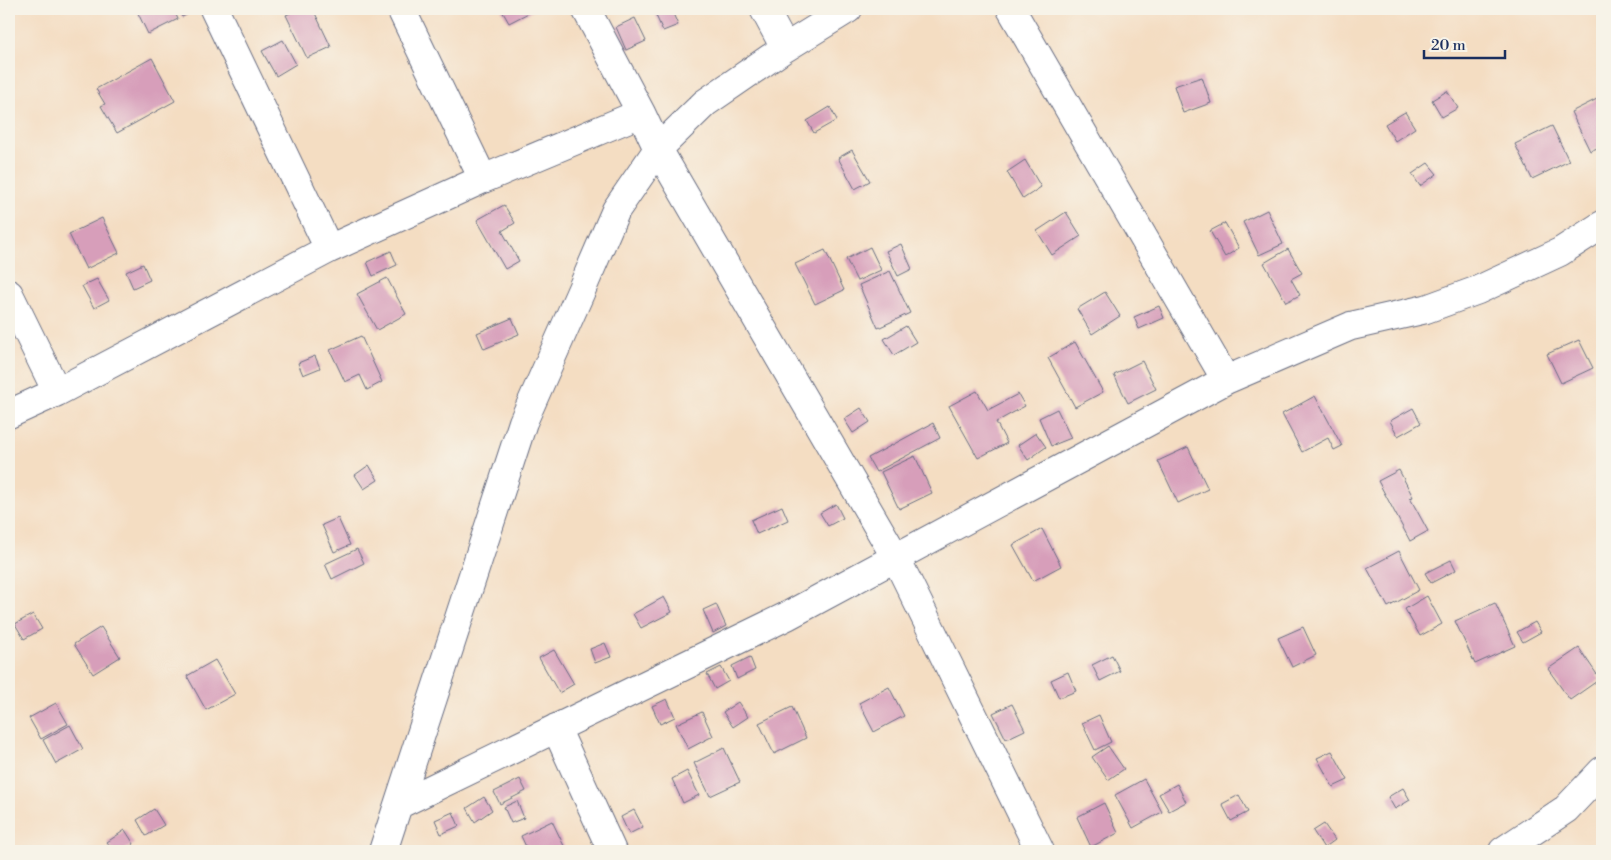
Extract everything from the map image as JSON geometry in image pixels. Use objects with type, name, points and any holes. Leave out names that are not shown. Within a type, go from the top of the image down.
[{"type":"street","points":[[214,9],[329,249]]},
{"type":"street","points":[[401,9],[483,180]]},
{"type":"street","points":[[586,9],[658,149],[896,558],[1040,851]]},
{"type":"street","points":[[764,9],[785,48]]},
{"type":"street","points":[[383,851],[523,422],[616,210],[658,149],[705,103],[785,48],[848,9]]},
{"type":"street","points":[[1011,9],[1226,380]]},
{"type":"street","points":[[9,414],[57,392],[201,318],[329,249],[483,180],[641,113]]},
{"type":"street","points":[[398,805],[787,616],[1226,380],[1351,326],[1426,310],[1478,290],[1560,252],[1602,224]]},
{"type":"street","points":[[9,294],[57,392]]},
{"type":"street","points":[[556,728],[612,851]]},
{"type":"street","points":[[1502,851],[1566,809],[1602,771]]},
{"type":"building","points":[[136,9],[173,9],[178,19],[148,34]]},
{"type":"building","points":[[178,9],[199,9],[182,17]]},
{"type":"building","points":[[299,9],[313,9],[331,47],[307,58],[286,15]]},
{"type":"building","points":[[501,9],[536,9],[509,23]]},
{"type":"building","points":[[653,9],[671,9],[678,25],[663,31]]},
{"type":"building","points":[[635,18],[646,41],[626,50],[616,27]]},
{"type":"building","points":[[283,40],[296,64],[276,76],[262,51]]},
{"type":"building","points":[[152,58],[175,101],[117,133],[101,106],[105,104],[96,89]]},
{"type":"building","points":[[1202,77],[1211,103],[1183,113],[1174,86]]},
{"type":"building","points":[[1447,91],[1458,108],[1442,117],[1432,100]]},
{"type":"building","points":[[1599,98],[1602,105],[1602,146],[1590,151],[1571,112]]},
{"type":"building","points":[[830,107],[837,120],[814,133],[807,121]]},
{"type":"building","points":[[1405,112],[1415,128],[1395,141],[1385,124]]},
{"type":"building","points":[[1552,126],[1569,161],[1532,179],[1515,144]]},
{"type":"building","points":[[852,150],[870,181],[855,189],[838,158]]},
{"type":"building","points":[[1025,160],[1041,187],[1023,199],[1007,172]]},
{"type":"building","points":[[1428,163],[1437,174],[1420,186],[1412,174]]},
{"type":"building","points":[[504,205],[515,223],[502,231],[519,261],[505,269],[477,220]]},
{"type":"building","points":[[1267,210],[1283,244],[1259,255],[1243,222]]},
{"type":"building","points":[[1066,212],[1081,236],[1052,255],[1037,231]]},
{"type":"building","points":[[102,218],[119,253],[86,269],[69,234]]},
{"type":"building","points":[[1225,223],[1239,248],[1225,257],[1210,231]]},
{"type":"building","points":[[901,244],[912,269],[898,276],[886,251]]},
{"type":"building","points":[[870,247],[881,270],[857,281],[846,259]]},
{"type":"building","points":[[1288,249],[1302,273],[1291,279],[1300,295],[1286,302],[1264,263]]},
{"type":"building","points":[[825,250],[844,290],[815,304],[795,264]]},
{"type":"building","points":[[391,251],[397,265],[373,276],[367,262]]},
{"type":"building","points":[[143,264],[150,280],[133,288],[126,272]]},
{"type":"building","points":[[890,271],[910,313],[878,328],[859,285]]},
{"type":"building","points":[[387,278],[406,314],[377,330],[357,294]]},
{"type":"building","points":[[97,279],[109,300],[94,308],[82,286]]},
{"type":"building","points":[[1105,292],[1120,316],[1092,334],[1077,309]]},
{"type":"building","points":[[1159,306],[1164,318],[1139,329],[1134,317]]},
{"type":"building","points":[[512,318],[519,334],[484,349],[477,333]]},
{"type":"building","points":[[906,326],[916,342],[894,355],[884,339]]},
{"type":"building","points":[[361,336],[382,382],[367,390],[360,375],[345,382],[330,350]]},
{"type":"building","points":[[1579,340],[1593,368],[1561,383],[1547,354]]},
{"type":"building","points":[[1075,342],[1103,392],[1075,407],[1048,358]]},
{"type":"building","points":[[315,356],[320,368],[303,375],[298,363]]},
{"type":"building","points":[[1142,361],[1156,389],[1128,403],[1114,375]]},
{"type":"building","points":[[977,391],[988,410],[1018,394],[1025,406],[996,422],[1007,443],[978,458],[949,406]]},
{"type":"building","points":[[1315,396],[1342,446],[1334,450],[1328,438],[1302,452],[1282,414]]},
{"type":"building","points":[[861,408],[870,422],[853,433],[844,419]]},
{"type":"building","points":[[1413,408],[1421,423],[1398,436],[1390,421]]},
{"type":"building","points":[[1057,409],[1071,438],[1051,446],[1039,418]]},
{"type":"building","points":[[933,423],[940,438],[876,472],[868,458]]},
{"type":"building","points":[[1036,433],[1046,447],[1028,460],[1018,445]]},
{"type":"building","points":[[1188,447],[1208,489],[1178,503],[1158,461]]},
{"type":"building","points":[[915,456],[932,493],[899,509],[881,472]]},
{"type":"building","points":[[369,465],[378,480],[364,489],[355,475]]},
{"type":"building","points":[[1399,470],[1413,497],[1410,498],[1428,531],[1410,541],[1378,481]]},
{"type":"building","points":[[836,504],[843,518],[828,526],[820,513]]},
{"type":"building","points":[[782,506],[788,520],[757,534],[751,520]]},
{"type":"building","points":[[338,518],[350,545],[334,552],[322,525]]},
{"type":"building","points":[[1042,529],[1061,566],[1033,581],[1013,545]]},
{"type":"building","points":[[357,549],[364,563],[332,579],[325,564]]},
{"type":"building","points":[[1399,551],[1419,590],[1388,607],[1367,568]]},
{"type":"building","points":[[1451,560],[1456,570],[1431,583],[1425,573]]},
{"type":"building","points":[[1427,596],[1442,624],[1420,636],[1405,609]]},
{"type":"building","points":[[664,597],[672,612],[641,628],[633,614]]},
{"type":"building","points":[[1495,603],[1515,646],[1475,664],[1455,621]]},
{"type":"building","points":[[716,604],[726,626],[713,633],[703,610]]},
{"type":"building","points":[[33,614],[42,629],[24,639],[15,624]]},
{"type":"building","points":[[1535,622],[1541,632],[1523,642],[1517,632]]},
{"type":"building","points":[[101,627],[120,657],[93,674],[74,644]]},
{"type":"building","points":[[1303,627],[1316,655],[1292,667],[1278,638]]},
{"type":"building","points":[[605,643],[611,657],[595,663],[590,649]]},
{"type":"building","points":[[1579,648],[1600,679],[1570,700],[1548,669]]},
{"type":"building","points":[[554,650],[574,684],[559,693],[539,658]]},
{"type":"building","points":[[1112,655],[1120,671],[1100,681],[1092,665]]},
{"type":"building","points":[[750,657],[755,670],[737,679],[732,666]]},
{"type":"building","points":[[215,660],[235,694],[206,710],[187,676]]},
{"type":"building","points":[[721,667],[729,681],[715,689],[707,674]]},
{"type":"building","points":[[1068,672],[1076,691],[1059,698],[1051,680]]},
{"type":"building","points":[[889,687],[904,716],[874,732],[859,703]]},
{"type":"building","points":[[667,699],[675,717],[660,724],[652,706]]},
{"type":"building","points":[[738,702],[748,717],[733,727],[723,712]]},
{"type":"building","points":[[56,703],[68,724],[41,739],[29,718]]},
{"type":"building","points":[[1012,704],[1025,730],[1006,739],[993,713]]},
{"type":"building","points":[[792,707],[806,738],[774,754],[759,723]]},
{"type":"building","points":[[702,712],[713,736],[688,749],[676,724]]},
{"type":"building","points":[[1099,715],[1111,742],[1095,750],[1082,723]]},
{"type":"building","points":[[70,725],[83,749],[56,764],[43,740]]},
{"type":"building","points":[[1108,746],[1124,769],[1108,780],[1092,757]]},
{"type":"building","points":[[724,748],[740,782],[710,796],[694,763]]},
{"type":"building","points":[[1332,751],[1348,780],[1333,787],[1317,758]]},
{"type":"building","points":[[687,771],[699,795],[683,803],[672,779]]},
{"type":"building","points":[[520,779],[526,791],[500,804],[494,792]]},
{"type":"building","points":[[1144,779],[1162,812],[1133,828],[1115,795]]},
{"type":"building","points":[[1177,784],[1186,802],[1169,811],[1159,794]]},
{"type":"building","points":[[1403,788],[1410,800],[1395,809],[1388,797]]},
{"type":"building","points":[[1239,795],[1248,812],[1231,821],[1222,804]]},
{"type":"building","points":[[484,797],[492,810],[475,822],[467,808]]},
{"type":"building","points":[[517,801],[524,818],[511,823],[504,807]]},
{"type":"building","points":[[1104,803],[1118,833],[1091,847],[1077,817]]},
{"type":"building","points":[[154,809],[164,825],[146,836],[137,820]]},
{"type":"building","points":[[634,810],[643,827],[629,834],[621,817]]},
{"type":"building","points":[[453,812],[459,826],[441,834],[435,820]]},
{"type":"building","points":[[552,821],[565,848],[559,851],[528,851],[521,836]]},
{"type":"building","points":[[1324,824],[1335,840],[1324,848],[1313,831]]},
{"type":"building","points":[[125,830],[134,844],[123,851],[114,851],[107,842]]},
{"type":"building","points":[[923,847],[925,851],[913,851]]}]
